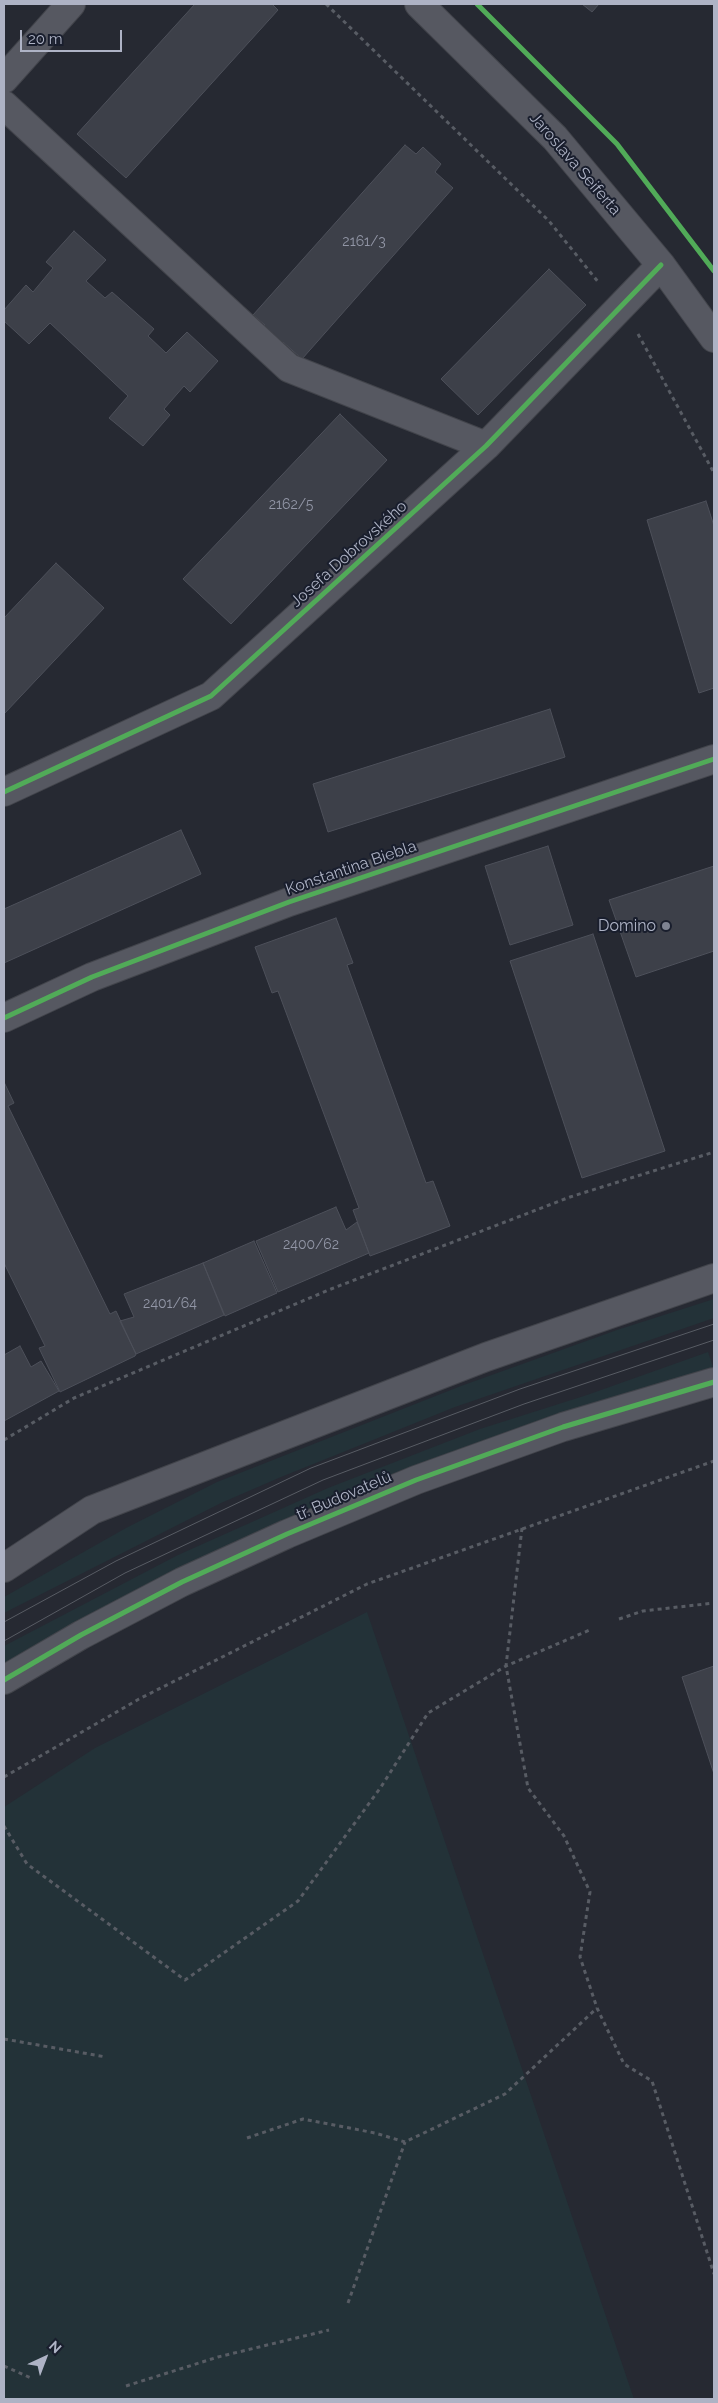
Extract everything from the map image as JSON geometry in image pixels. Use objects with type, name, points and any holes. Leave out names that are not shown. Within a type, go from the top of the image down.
[{"type":"street","points":[[4,79],[71,4]]},
{"type":"street","name":"Jaroslava Seiferta","points":[[420,4],[555,138],[711,325]]},
{"type":"street","points":[[4,105],[289,368],[486,446]]},
{"type":"street","name":"Josefa Dobrovského","points":[[4,792],[211,696],[486,446],[661,264]]},
{"type":"street","name":"Konstantina Biebla","points":[[4,1018],[92,977],[289,902],[714,759]]},
{"type":"street","points":[[4,1568],[92,1510],[486,1357],[714,1278]]},
{"type":"street","name":"tř. Budovatelů","points":[[4,1680],[81,1635],[182,1582],[287,1534],[416,1480],[563,1427],[714,1382]]},
{"type":"path","points":[[326,4],[549,221],[620,308],[647,347],[714,473]]},
{"type":"path","points":[[4,1440],[74,1398],[331,1289],[570,1197],[714,1152]]},
{"type":"path","points":[[4,1777],[139,1699],[367,1584],[714,1461]]},
{"type":"path","points":[[522,1528],[506,1666],[528,1788],[564,1836],[590,1892],[580,1957],[597,2008],[624,2064],[652,2080],[714,2274]]},
{"type":"path","points":[[619,1619],[643,1611],[714,1603]]},
{"type":"path","points":[[4,1826],[27,1864],[184,1980],[298,1901],[381,1786],[428,1713],[506,1666],[592,1629]]},
{"type":"path","points":[[247,2138],[303,2119],[404,2142],[505,2094],[597,2008]]},
{"type":"path","points":[[4,2040],[106,2057]]},
{"type":"path","points":[[348,2303],[404,2142]]},
{"type":"path","points":[[126,2386],[218,2357],[329,2330]]},
{"type":"path","points":[[4,2366],[31,2378]]},
{"type":"shaded area","points":[[714,1299],[714,1318],[455,1407],[281,1477],[221,1503],[4,1613],[4,1597],[126,1528],[217,1482],[461,1386],[617,1330]]},
{"type":"shaded area","points":[[708,1352],[714,1370],[658,1386],[4,1668],[4,1646],[178,1555],[328,1488],[480,1429],[587,1395]]},
{"type":"shaded area","points":[[367,1612],[634,2399],[4,2399],[4,1807],[95,1748]]},
{"type":"building","points":[[195,4],[272,4],[278,10],[126,178],[77,134]]},
{"type":"building","points":[[582,4],[599,4],[592,12]]},
{"type":"building","points":[[405,145],[416,154],[423,147],[441,164],[435,172],[453,188],[302,359],[283,342],[278,348],[259,331],[265,325],[253,315]]},
{"type":"building","points":[[74,231],[106,260],[86,281],[105,298],[112,292],[154,329],[148,336],[166,353],[187,332],[218,361],[190,392],[184,386],[164,409],[170,415],[143,446],[109,418],[128,396],[50,323],[29,344],[4,321],[4,310],[26,285],[33,292],[53,268],[46,262]]},
{"type":"building","points":[[549,269],[586,305],[478,415],[441,379]]},
{"type":"building","points":[[340,414],[387,460],[231,624],[183,579]]},
{"type":"building","points":[[706,501],[714,526],[714,688],[699,693],[647,520]]},
{"type":"building","points":[[56,563],[104,608],[4,714],[4,618]]},
{"type":"building","points":[[550,709],[565,757],[328,832],[313,784]]},
{"type":"building","points":[[181,830],[201,874],[4,963],[4,909]]},
{"type":"building","points":[[548,846],[573,925],[510,945],[485,866]]},
{"type":"building","name":"Domino","points":[[714,866],[714,951],[636,977],[609,900]]},
{"type":"building","points":[[336,918],[353,963],[347,965],[426,1183],[433,1181],[450,1226],[370,1256],[353,1210],[359,1208],[278,991],[272,993],[255,947]]},
{"type":"building","points":[[593,934],[665,1151],[582,1178],[510,961]]},
{"type":"building","points":[[4,1082],[14,1103],[8,1106],[110,1314],[116,1311],[136,1354],[60,1392],[39,1348],[45,1346],[4,1263]]},
{"type":"building","points":[[336,1207],[346,1230],[357,1222],[369,1253],[278,1292],[256,1241]]},
{"type":"building","points":[[254,1241],[277,1293],[225,1316],[203,1263]]},
{"type":"building","points":[[203,1263],[224,1315],[136,1354],[120,1321],[134,1317],[124,1294]]},
{"type":"building","points":[[20,1346],[31,1367],[41,1361],[59,1391],[4,1421],[4,1355]]},
{"type":"building","points":[[714,1666],[714,1774],[682,1677]]},
{"type":"tram line","points":[[4,1622],[116,1561],[311,1468],[520,1389],[714,1324]]},
{"type":"tram line","points":[[4,1641],[125,1573],[323,1480],[524,1404],[714,1340]]},
{"type":"cycle path","points":[[477,4],[617,144],[714,271]]},
{"type":"cycle path","points":[[4,792],[211,696],[486,446],[661,265]]},
{"type":"cycle path","points":[[4,1018],[92,977],[289,902],[714,759]]},
{"type":"cycle path","points":[[4,1680],[81,1635],[182,1582],[287,1534],[416,1480],[563,1427],[714,1382]]},
{"type":"place","name":"Domino","points":[[666,926]]}]
